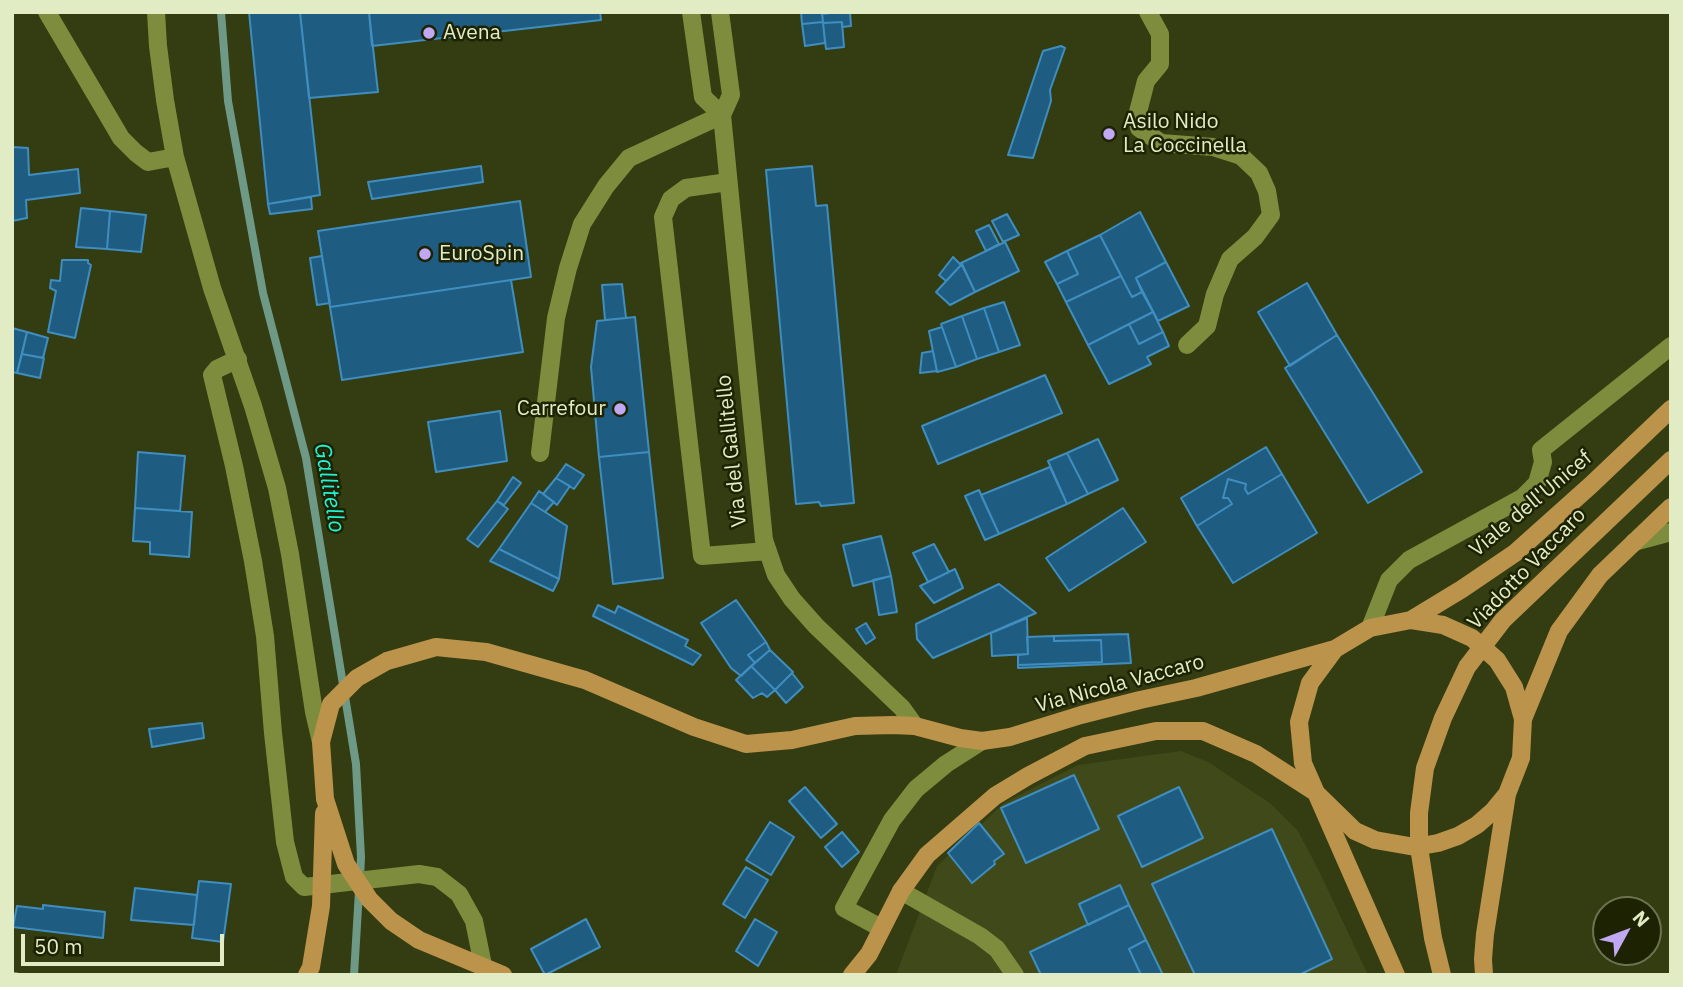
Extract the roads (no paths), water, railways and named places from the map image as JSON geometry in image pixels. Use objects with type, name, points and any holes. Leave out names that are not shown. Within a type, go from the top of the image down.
[{"type":"main road","name":"Viale dell'Unicef","points":[[1411,620],[1515,553],[1671,409]]},
{"type":"main road","name":"Viadotto Vaccaro","points":[[1442,975],[1433,938],[1419,847],[1419,824],[1425,768],[1443,718],[1467,667],[1503,620],[1671,460]]},
{"type":"main road","points":[[1523,719],[1559,631],[1600,575],[1671,507]]},
{"type":"main road","points":[[1396,975],[1303,763],[1299,722],[1310,682],[1335,649],[1370,628],[1411,620],[1453,629],[1472,638],[1497,660],[1514,687],[1523,719],[1521,758],[1507,794],[1485,934],[1484,975]]},
{"type":"main road","name":"Via Nicola Vaccaro","points":[[325,799],[321,742],[331,704],[357,678],[387,662],[436,647],[486,652],[585,680],[694,727],[746,744],[792,740],[855,726],[915,726],[982,741],[1010,737],[1081,715],[1196,688],[1335,649]]},
{"type":"main road","points":[[852,975],[869,954],[901,891],[926,855],[995,796],[1085,746],[1156,731],[1203,731],[1256,754],[1315,792],[1355,831],[1375,840],[1415,847],[1458,836],[1477,825],[1507,794]]},
{"type":"main road","points":[[307,975],[311,967],[321,906],[325,799]]},
{"type":"main road","points":[[325,799],[346,864],[369,899],[391,921],[419,940],[503,975]]},
{"type":"street","points":[[47,12],[121,138],[148,162],[174,157]]},
{"type":"street","points":[[156,12],[164,100],[174,157],[212,288],[266,446],[277,488],[321,742]]},
{"type":"street","points":[[540,453],[556,318],[582,224],[606,186],[629,158],[722,115],[703,97],[691,12]]},
{"type":"street","name":"Via del Gallitello","points":[[720,12],[731,95],[722,115],[764,540],[776,575],[792,599],[816,626],[902,708],[915,726]]},
{"type":"street","points":[[1148,12],[1160,34],[1160,64],[1146,81],[1137,116],[1139,128],[1161,143],[1213,147],[1241,156],[1259,173],[1267,191],[1271,215],[1255,237],[1230,259],[1214,294],[1207,326],[1187,345]]},
{"type":"street","points":[[728,182],[686,188],[671,199],[663,217],[702,556],[768,551]]},
{"type":"street","points":[[1370,628],[1389,580],[1409,560],[1522,498],[1537,483],[1543,462],[1541,450],[1671,346]]},
{"type":"street","points":[[237,359],[217,369],[212,375],[253,561],[265,636],[285,842],[294,877],[304,887],[419,874],[437,877],[458,894],[474,921],[485,975]]},
{"type":"street","points":[[1634,542],[1671,532]]},
{"type":"street","points":[[881,928],[844,908],[892,820],[916,789],[946,764],[982,741]]},
{"type":"street","points":[[901,891],[980,936],[997,949],[1015,975]]},
{"type":"street","points":[[866,975],[869,954]]},
{"type":"waterway","name":"Gallitello","points":[[221,12],[228,101],[263,293],[306,458],[356,764],[360,878]]},
{"type":"waterway","name":"Gallitello","points":[[354,975],[359,891]]},
{"type":"railway","points":[[12,974],[17,975]]},
{"type":"place","name":"Avena","points":[[429,33]]},
{"type":"place","name":"Asilo Nido La Coccinella","points":[[1109,134]]},
{"type":"place","name":"EuroSpin","points":[[425,254]]},
{"type":"place","name":"Carrefour","points":[[620,409]]}]
